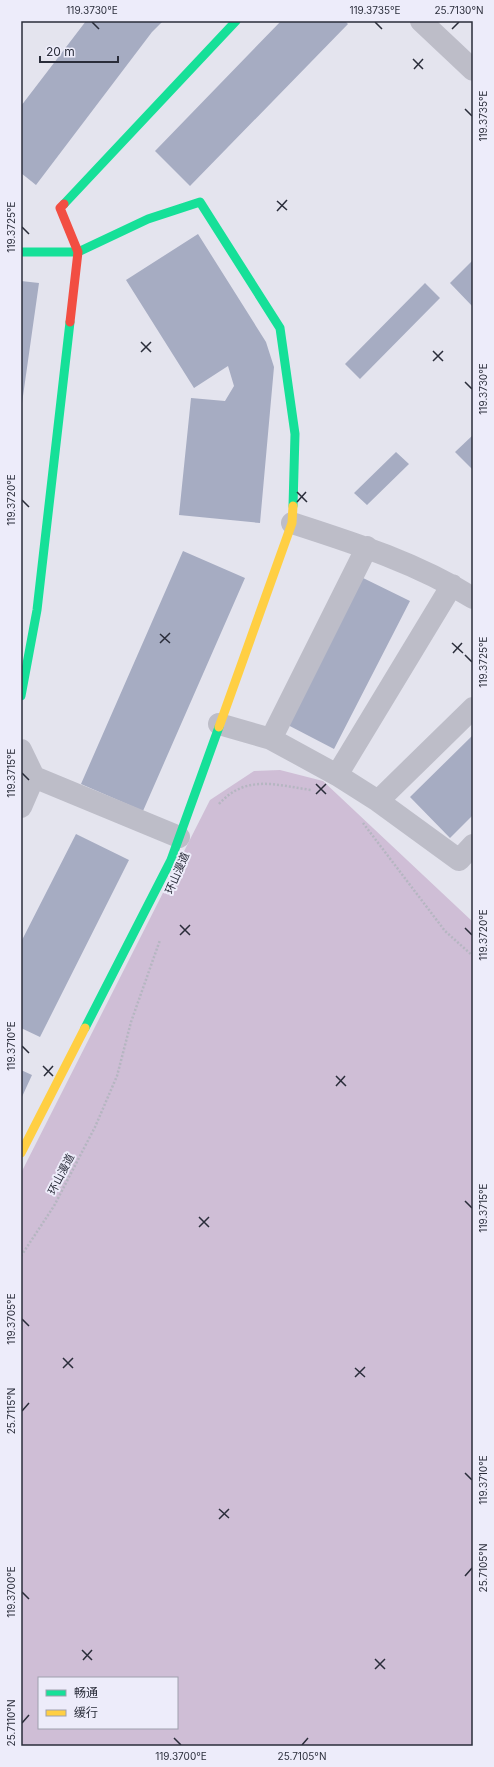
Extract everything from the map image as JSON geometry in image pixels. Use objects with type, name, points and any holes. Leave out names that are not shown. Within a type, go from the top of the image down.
[{"type":"street","points":[[21,696],[36,610],[78,252],[60,208],[236,21]]},
{"type":"street","points":[[421,21],[473,70]]},
{"type":"street","points":[[21,252],[78,252],[148,219],[200,202],[280,328],[295,434],[292,522],[218,724],[171,860],[21,1153]]},
{"type":"street","points":[[292,522],[367,547],[452,585],[473,598]]},
{"type":"street","points":[[271,739],[367,547]]},
{"type":"street","points":[[336,775],[452,585]]},
{"type":"street","points":[[378,801],[473,708]]},
{"type":"street","points":[[218,724],[271,739],[336,775],[378,801],[459,860],[473,845]]},
{"type":"street","points":[[21,750],[34,777],[179,837]]},
{"type":"street","points":[[21,807],[34,777]]},
{"type":"path","points":[[217,806],[228,794],[243,786],[256,784],[313,790]]},
{"type":"path","points":[[362,821],[445,932],[473,956]]},
{"type":"path","name":"环山漫道","points":[[21,1256],[54,1206],[95,1127],[117,1076],[130,1022],[161,937]]},
{"type":"shaded area","points":[[280,770],[323,781],[473,922],[473,1746],[21,1746],[21,1173],[210,800],[254,771]]},
{"type":"building","points":[[86,21],[163,21],[152,32],[36,185],[21,173],[21,106]]},
{"type":"building","points":[[281,21],[345,21],[348,24],[190,186],[155,151]]},
{"type":"building","points":[[198,234],[266,342],[274,367],[260,523],[179,515],[191,398],[225,401],[234,386],[228,366],[194,388],[126,280]]},
{"type":"building","points":[[473,260],[473,307],[450,283]]},
{"type":"building","points":[[21,281],[39,283],[22,403],[21,403]]},
{"type":"building","points":[[425,283],[440,298],[360,379],[345,364]]},
{"type":"building","points":[[473,435],[473,470],[455,452]]},
{"type":"building","points":[[396,452],[409,464],[367,505],[354,493]]},
{"type":"building","points":[[183,551],[245,578],[143,811],[81,784]]},
{"type":"building","points":[[359,576],[410,601],[334,749],[284,723]]},
{"type":"building","points":[[473,735],[473,815],[450,838],[410,797]]},
{"type":"building","points":[[76,834],[129,860],[40,1037],[21,1028],[21,942]]},
{"type":"building","points":[[21,1070],[32,1075],[21,1099]]},
{"type":"traffic: fast","points":[[64,204],[236,21]]},
{"type":"traffic: fast","points":[[21,252],[78,252],[148,219],[200,202],[280,328],[295,434],[293,506]]},
{"type":"traffic: fast","points":[[21,696],[37,610],[70,322]]},
{"type":"traffic: fast","points":[[85,1028],[171,860],[219,727]]},
{"type":"traffic: slow","points":[[219,727],[292,523],[293,506]]},
{"type":"traffic: slow","points":[[21,1153],[85,1028]]},
{"type":"traffic: jam","points":[[64,204],[60,208],[78,252],[70,322]]}]
